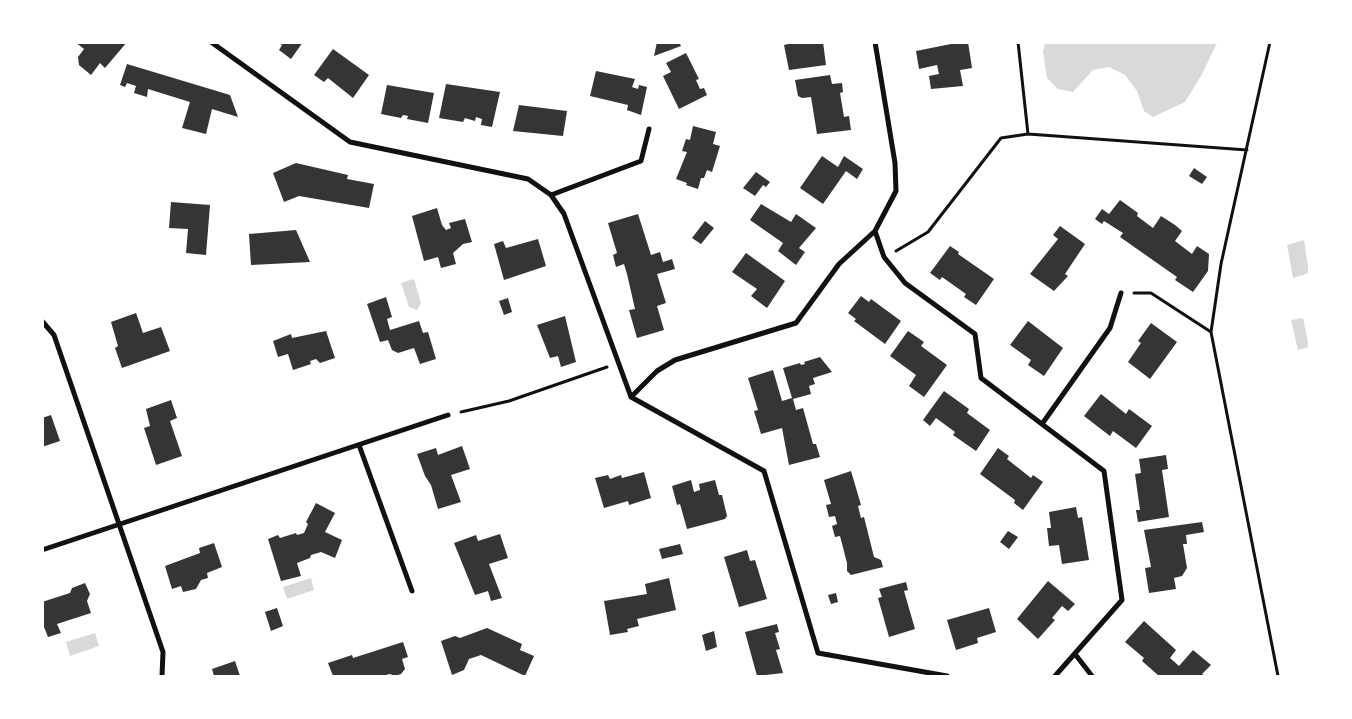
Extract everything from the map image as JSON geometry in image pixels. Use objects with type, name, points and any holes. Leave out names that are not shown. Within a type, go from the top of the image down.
[{"type":"street","points":[[211,42],[350,142],[528,179],[551,195],[564,214],[631,397],[764,471],[818,653],[947,676]]},
{"type":"street","points":[[631,397],[657,371],[674,360],[796,323],[839,264],[875,231],[896,191],[895,163],[875,42]]},
{"type":"street","points":[[551,195],[640,161],[649,129]]},
{"type":"street","points":[[875,231],[884,257],[904,283],[975,334],[981,378],[1104,471],[1122,600],[1055,676]]},
{"type":"street","points":[[1042,424],[1110,328],[1120,293]]},
{"type":"street","points":[[42,321],[54,334],[163,652],[162,676]]},
{"type":"street","points":[[42,550],[448,415]]},
{"type":"street","points":[[359,445],[412,591]]},
{"type":"street","points":[[1075,654],[1092,676]]},
{"type":"path","points":[[1018,42],[1028,134]]},
{"type":"path","points":[[1270,42],[1221,264],[1211,332],[1278,676]]},
{"type":"path","points":[[884,257],[928,232],[1000,138],[1028,134],[1246,150]]},
{"type":"path","points":[[1120,293],[1150,293],[1211,332]]},
{"type":"path","points":[[448,415],[509,401],[619,362]]},
{"type":"shaded area","points":[[1045,42],[1217,43],[1201,76],[1185,102],[1153,117],[1144,111],[1137,91],[1125,75],[1109,67],[1093,70],[1073,92],[1058,89],[1047,78],[1043,52]]},
{"type":"shaded area","points":[[1304,240],[1309,273],[1293,278],[1287,245]]},
{"type":"shaded area","points":[[414,279],[421,303],[417,310],[409,307],[401,283]]},
{"type":"shaded area","points":[[1303,318],[1309,347],[1298,350],[1291,320]]},
{"type":"shaded area","points":[[311,578],[314,590],[287,599],[283,587]]},
{"type":"shaded area","points":[[95,633],[99,646],[70,656],[66,642]]},
{"type":"building","points":[[75,42],[127,42],[105,68],[100,63],[91,75],[79,65],[78,57],[84,49]]},
{"type":"building","points":[[278,42],[303,42],[291,59],[279,50],[282,45]]},
{"type":"building","points":[[657,42],[679,42],[681,46],[654,56]]},
{"type":"building","points":[[797,42],[823,42],[826,65],[789,70],[784,45]]},
{"type":"building","points":[[968,42],[972,68],[960,70],[963,86],[931,89],[929,76],[939,74],[937,65],[919,69],[916,51]]},
{"type":"building","points":[[333,49],[369,75],[353,98],[328,78],[324,82],[314,75]]},
{"type":"building","points":[[686,53],[699,79],[696,80],[700,89],[704,88],[707,95],[679,109],[663,76],[671,72],[666,63]]},
{"type":"building","points":[[127,64],[230,95],[238,117],[212,109],[206,134],[182,128],[190,102],[148,89],[147,97],[134,93],[136,86],[127,83],[125,87],[120,85]]},
{"type":"building","points":[[596,71],[635,79],[632,87],[638,89],[639,85],[647,87],[641,115],[627,110],[628,105],[590,96]]},
{"type":"building","points":[[830,75],[832,84],[842,83],[843,92],[840,93],[844,117],[849,116],[851,130],[817,134],[811,97],[802,98],[798,96],[795,80]]},
{"type":"building","points":[[446,84],[500,92],[492,127],[481,125],[482,119],[476,117],[475,121],[465,118],[463,122],[439,118]]},
{"type":"building","points":[[387,85],[434,93],[428,123],[407,119],[408,116],[403,115],[401,118],[381,114]]},
{"type":"building","points":[[519,105],[567,111],[563,136],[513,131]]},
{"type":"building","points":[[693,126],[716,132],[713,144],[720,146],[712,172],[707,170],[704,178],[701,178],[698,189],[676,179],[687,152],[682,151],[686,139],[690,140]]},
{"type":"building","points":[[822,156],[838,167],[844,156],[863,169],[857,179],[846,171],[823,204],[800,188]]},
{"type":"building","points":[[296,163],[348,175],[347,179],[374,184],[369,208],[299,196],[284,202],[273,173]]},
{"type":"building","points":[[1194,168],[1207,177],[1202,184],[1189,176]]},
{"type":"building","points":[[756,172],[770,182],[766,187],[763,185],[755,196],[743,188]]},
{"type":"building","points":[[1120,200],[1138,213],[1137,216],[1153,228],[1161,216],[1175,225],[1182,231],[1175,241],[1192,254],[1197,246],[1209,254],[1208,271],[1193,292],[1175,280],[1177,277],[1120,237],[1123,233],[1104,221],[1102,224],[1095,219],[1102,209],[1109,214]]},
{"type":"building","points":[[171,202],[210,205],[206,255],[186,253],[188,229],[169,228]]},
{"type":"building","points":[[761,204],[791,222],[796,214],[816,228],[799,248],[805,252],[796,265],[778,251],[783,243],[750,220]]},
{"type":"building","points":[[437,208],[442,225],[446,230],[451,228],[449,223],[465,219],[472,242],[463,244],[453,253],[456,264],[441,268],[438,257],[424,261],[412,216]]},
{"type":"building","points":[[638,214],[651,255],[660,252],[663,262],[672,259],[675,269],[657,274],[666,303],[657,306],[664,330],[637,338],[629,310],[635,309],[627,274],[624,264],[616,267],[613,255],[617,253],[608,223]]},
{"type":"building","points":[[705,221],[714,228],[701,244],[692,238]]},
{"type":"building","points":[[1060,226],[1085,244],[1065,274],[1068,276],[1054,291],[1030,274],[1058,239],[1053,235]]},
{"type":"building","points":[[296,230],[310,262],[251,265],[249,234]]},
{"type":"building","points":[[538,239],[546,266],[504,280],[494,244],[503,241],[506,248]]},
{"type":"building","points":[[950,246],[959,252],[958,254],[994,279],[976,305],[964,297],[966,294],[942,277],[940,280],[930,273]]},
{"type":"building","points":[[746,253],[785,281],[767,308],[751,296],[757,289],[732,272]]},
{"type":"building","points":[[861,296],[869,302],[871,299],[901,321],[885,344],[854,321],[856,319],[848,313]]},
{"type":"building","points":[[386,297],[392,317],[387,319],[390,330],[419,321],[423,333],[428,332],[436,359],[420,364],[414,348],[398,353],[392,350],[388,340],[380,342],[367,304]]},
{"type":"building","points":[[508,298],[512,312],[504,315],[499,301]]},
{"type":"building","points":[[136,313],[143,333],[161,327],[170,351],[122,368],[115,348],[118,346],[111,322]]},
{"type":"building","points":[[565,316],[576,362],[561,367],[558,356],[550,358],[537,325]]},
{"type":"building","points":[[1028,321],[1063,348],[1044,376],[1028,365],[1031,360],[1010,345]]},
{"type":"building","points":[[1151,323],[1177,342],[1150,379],[1128,362],[1141,343],[1138,341]]},
{"type":"building","points":[[326,331],[335,358],[320,363],[316,359],[310,361],[311,364],[293,370],[288,354],[278,357],[273,341],[291,334],[292,338]]},
{"type":"building","points":[[908,331],[924,342],[921,346],[947,365],[924,397],[909,386],[916,375],[890,356]]},
{"type":"building","points":[[820,357],[832,372],[813,378],[815,384],[809,386],[811,394],[793,399],[796,410],[803,408],[813,444],[816,444],[820,457],[789,465],[782,428],[761,434],[754,411],[758,410],[748,378],[773,370],[782,401],[792,398],[783,368],[800,363],[801,365],[805,364],[804,362]]},
{"type":"building","points":[[944,391],[969,409],[967,413],[990,430],[976,451],[953,435],[955,432],[936,418],[930,426],[923,420]]},
{"type":"building","points":[[1101,394],[1126,414],[1129,409],[1152,426],[1136,448],[1113,431],[1110,436],[1084,416]]},
{"type":"building","points":[[171,400],[177,418],[170,421],[182,456],[156,465],[144,428],[150,426],[146,409]]},
{"type":"building","points":[[51,415],[60,441],[42,447],[42,418]]},
{"type":"building","points":[[462,446],[470,469],[451,475],[461,502],[438,509],[431,485],[425,476],[417,454],[436,448],[438,455]]},
{"type":"building","points":[[998,448],[1009,456],[1007,459],[1031,478],[1033,475],[1043,482],[1023,510],[1014,503],[1015,500],[980,474]]},
{"type":"building","points":[[1166,455],[1168,469],[1162,470],[1169,517],[1138,522],[1136,510],[1140,510],[1135,474],[1141,473],[1139,459]]},
{"type":"building","points":[[851,471],[861,505],[858,506],[861,518],[864,517],[874,557],[881,560],[883,567],[851,575],[847,571],[847,563],[840,536],[835,537],[832,526],[837,524],[835,516],[829,517],[826,505],[831,504],[824,480]]},
{"type":"building","points":[[644,472],[651,498],[629,505],[628,501],[604,508],[595,478],[608,475],[610,479],[621,475],[622,478]]},
{"type":"building","points":[[691,480],[694,492],[700,490],[699,484],[715,480],[719,495],[722,495],[727,516],[725,519],[687,529],[680,504],[677,505],[672,486]]},
{"type":"building","points":[[316,503],[335,513],[325,532],[342,540],[335,558],[321,552],[311,555],[310,558],[297,563],[301,576],[281,581],[268,539],[278,535],[280,538],[296,533],[297,535],[304,533],[308,524],[306,522]]},
{"type":"building","points":[[1076,507],[1078,518],[1082,517],[1089,560],[1062,564],[1059,545],[1049,546],[1047,528],[1051,528],[1049,512]]},
{"type":"building","points":[[1202,522],[1204,532],[1186,535],[1187,544],[1183,544],[1187,568],[1182,576],[1174,578],[1176,589],[1149,593],[1145,568],[1151,567],[1144,530]]},
{"type":"building","points":[[1008,531],[1018,537],[1009,549],[1000,542]]},
{"type":"building","points":[[500,534],[508,558],[489,564],[502,598],[491,601],[488,591],[475,595],[454,543],[476,535],[478,541]]},
{"type":"building","points":[[214,543],[222,567],[207,573],[208,578],[201,580],[196,589],[183,592],[181,586],[172,589],[165,566],[200,553],[199,548]]},
{"type":"building","points":[[680,544],[683,554],[662,559],[659,549]]},
{"type":"building","points":[[747,550],[750,561],[755,560],[767,599],[739,607],[724,557]]},
{"type":"building","points":[[669,578],[676,610],[637,619],[639,626],[627,629],[628,632],[610,635],[604,601],[647,594],[645,584]]},
{"type":"building","points":[[1048,581],[1075,604],[1068,611],[1062,606],[1052,618],[1055,620],[1038,639],[1017,619]]},
{"type":"building","points":[[906,582],[908,590],[904,591],[915,629],[889,637],[878,598],[882,597],[879,589]]},
{"type":"building","points":[[85,583],[90,594],[87,601],[91,613],[57,624],[61,633],[48,637],[42,622],[42,602],[70,593],[72,588]]},
{"type":"building","points":[[836,593],[838,602],[831,604],[828,595]]},
{"type":"building","points":[[277,608],[283,626],[271,631],[265,612]]},
{"type":"building","points":[[989,608],[996,632],[977,638],[978,643],[956,650],[947,620]]},
{"type":"building","points":[[1144,621],[1176,650],[1170,658],[1179,666],[1193,650],[1211,665],[1202,674],[1205,676],[1159,676],[1142,661],[1144,658],[1125,642]]},
{"type":"building","points":[[777,624],[779,632],[775,633],[780,649],[776,650],[783,673],[757,676],[745,632]]},
{"type":"building","points":[[487,628],[522,644],[520,650],[534,656],[525,676],[481,655],[469,659],[464,670],[452,675],[441,641],[455,636],[460,638]]},
{"type":"building","points":[[714,631],[717,647],[706,651],[702,635]]},
{"type":"building","points":[[403,642],[408,657],[402,659],[405,669],[401,674],[395,676],[390,674],[381,676],[333,676],[328,663],[352,655],[353,658]]},
{"type":"building","points":[[235,661],[240,676],[214,676],[212,669]]}]
